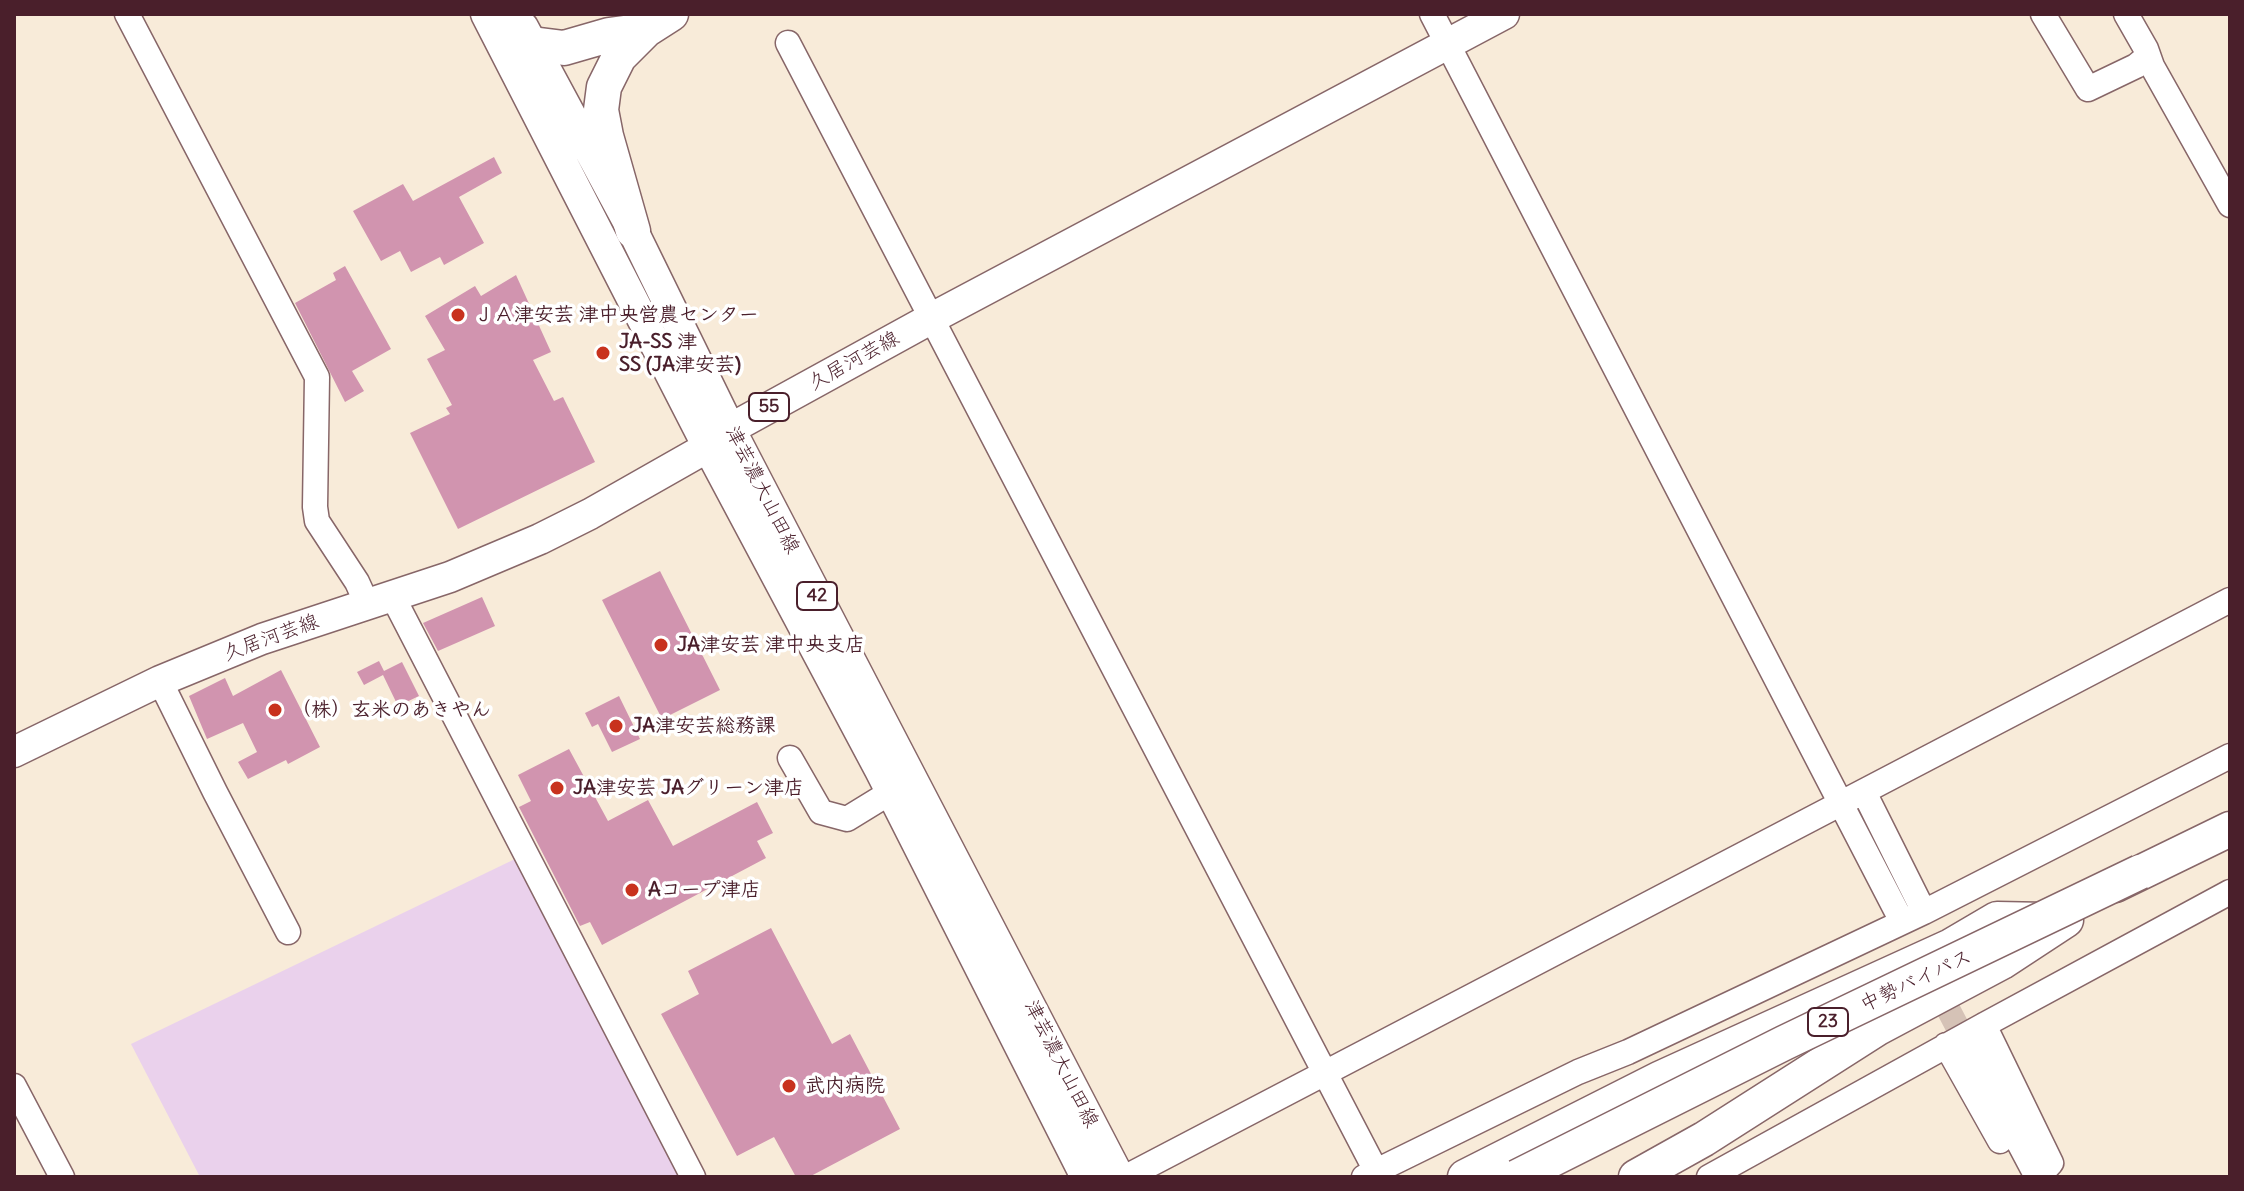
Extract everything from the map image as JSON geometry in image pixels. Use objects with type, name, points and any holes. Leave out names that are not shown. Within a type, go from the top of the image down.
[{"type":"highway","points":[[493,14],[532,44],[564,48],[658,22]]},
{"type":"highway","points":[[633,231],[601,110],[604,87],[619,57],[658,22]]},
{"type":"highway","name":"中勢バイパス","points":[[1517,1177],[1784,1043],[2230,829]]},
{"type":"highway","points":[[1465,1177],[1661,1078],[1951,946],[1997,919],[2049,920],[2140,872]]},
{"type":"highway","points":[[1636,1177],[1704,1139],[1878,1028],[2002,962],[2140,872]]},
{"type":"main road","name":"津芸濃大山田線","points":[[486,14],[719,438],[902,787],[1119,1177]]},
{"type":"main road","name":"津芸濃大山田線","points":[[517,14],[633,231],[719,438]]},
{"type":"main road","name":"久居河芸線","points":[[14,752],[160,681],[262,639],[493,561],[540,539],[590,514],[932,318],[1504,14]]},
{"type":"main road","name":"津芸濃大山田線","points":[[902,787],[1086,1177]]},
{"type":"street","points":[[127,14],[317,377],[317,521],[357,582],[380,601],[693,1177]]},
{"type":"street","points":[[1432,14],[1893,921]]},
{"type":"street","points":[[2043,14],[2088,89],[2136,66],[2148,56]]},
{"type":"street","points":[[2126,14],[2230,205]]},
{"type":"street","points":[[788,43],[1325,1073],[1370,1174],[1578,1072],[1628,1052],[1893,921],[1924,912],[2230,756]]},
{"type":"street","points":[[1126,1177],[2230,600]]},
{"type":"street","points":[[160,681],[288,932]]},
{"type":"street","points":[[790,758],[821,812],[847,819],[902,787]]},
{"type":"street","points":[[1864,792],[1924,912]]},
{"type":"street","points":[[1709,1177],[2230,892]]},
{"type":"street","points":[[1956,1044],[2038,1177],[2051,1163],[1984,1025]]},
{"type":"street","points":[[1956,1044],[2020,1177]]},
{"type":"street","points":[[14,1086],[62,1177]]},
{"type":"shaded area","points":[[515,859],[680,1177],[200,1177],[131,1044]]},
{"type":"building","points":[[494,157],[502,173],[459,197],[484,243],[444,265],[440,257],[411,272],[400,251],[381,261],[353,211],[403,184],[413,201]]},
{"type":"building","points":[[345,266],[391,349],[352,371],[364,391],[345,402],[295,303],[336,280],[333,273]]},
{"type":"building","points":[[516,275],[551,352],[533,360],[554,401],[563,397],[595,462],[458,529],[410,433],[450,414],[446,408],[452,405],[427,359],[445,350],[425,316],[475,286],[481,296]]},
{"type":"building","name":"JA津安芸 津中央支店","points":[[660,571],[720,690],[662,719],[602,600]]},
{"type":"building","points":[[482,597],[495,626],[438,651],[423,623]]},
{"type":"building","points":[[379,661],[384,671],[402,662],[419,696],[398,706],[383,675],[364,685],[357,672]]},
{"type":"building","points":[[281,670],[320,747],[288,764],[286,760],[248,779],[238,762],[257,752],[243,723],[207,739],[189,696],[225,678],[233,696]]},
{"type":"building","name":"JA津安芸総務課","points":[[619,696],[640,739],[612,752],[598,724],[592,727],[585,713]]},
{"type":"building","name":"Aコープ津店","points":[[569,749],[608,821],[648,800],[673,846],[757,802],[773,833],[757,841],[766,858],[602,945],[590,922],[580,926],[519,807],[531,801],[518,775]]},
{"type":"building","name":"武内病院","points":[[771,928],[832,1044],[850,1034],[900,1129],[809,1177],[796,1177],[774,1137],[737,1156],[661,1014],[699,994],[688,971]]},
{"type":"tunnel","points":[[1897,912],[1966,1043]]},
{"type":"place","name":"ＪＡ津安芸 津中央営農センター","points":[[458,315]]},
{"type":"place","name":"JA-SS 津 SS (JA津安芸)","points":[[603,353]]},
{"type":"place","name":"JA津安芸 津中央支店","points":[[661,645]]},
{"type":"place","name":"（株）玄米のあきやん","points":[[275,710]]},
{"type":"place","name":"JA津安芸総務課","points":[[616,726]]},
{"type":"place","name":"JA津安芸 JAグリーン津店","points":[[557,788]]},
{"type":"place","name":"Aコープ津店","points":[[632,890]]},
{"type":"place","name":"武内病院","points":[[789,1086]]}]
